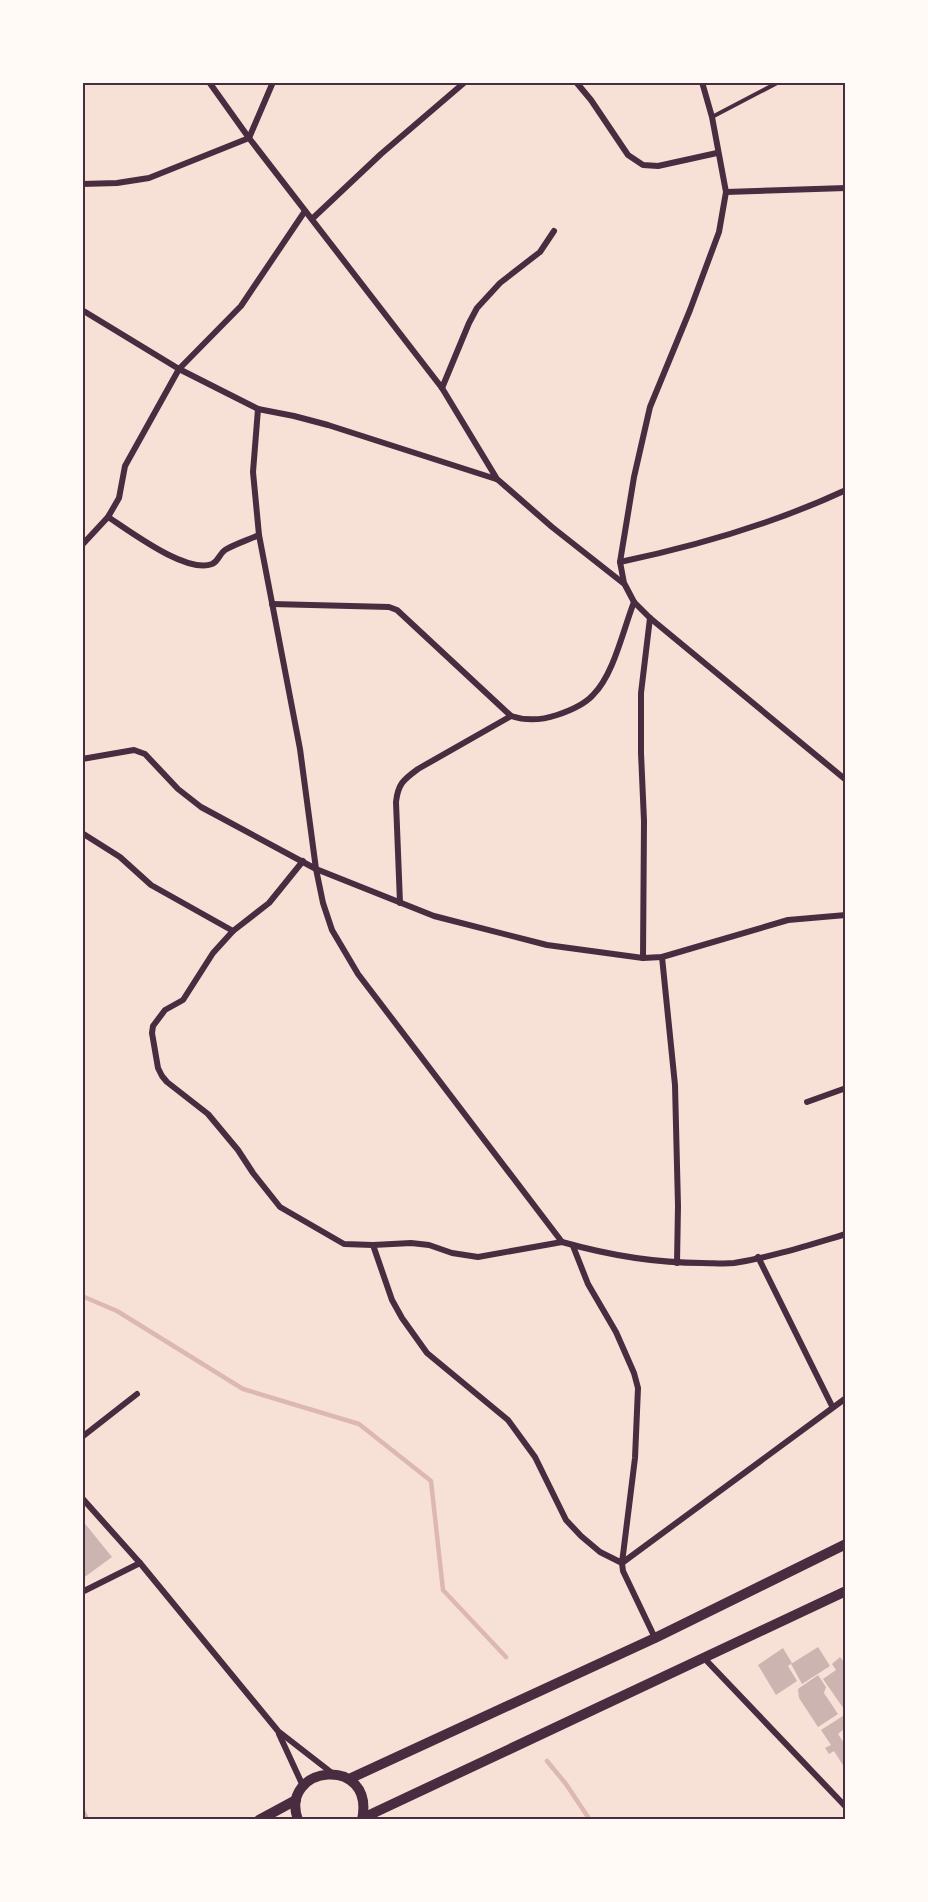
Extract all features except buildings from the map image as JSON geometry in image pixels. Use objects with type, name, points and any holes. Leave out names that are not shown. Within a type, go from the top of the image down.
[{"type":"main road","points":[[349,1779],[655,1638],[846,1544]]},
{"type":"main road","points":[[298,1820],[296,1800],[303,1786],[321,1774],[332,1773],[349,1779],[359,1790],[364,1803],[363,1819],[846,1591]]},
{"type":"main road","points":[[259,1820],[296,1800]]},
{"type":"street","points":[[209,82],[249,138],[442,388],[497,479],[552,527],[624,583]]},
{"type":"street","points":[[82,184],[117,183],[149,178],[249,138],[273,82]]},
{"type":"street","points":[[312,219],[381,154],[465,82]]},
{"type":"street","points":[[576,82],[628,155],[643,165],[658,166],[717,153]]},
{"type":"street","points":[[702,82],[712,117],[726,192],[719,232],[650,407],[634,477],[621,562],[624,583],[634,602],[650,618],[846,780]]},
{"type":"street","points":[[726,192],[846,188]]},
{"type":"street","points":[[82,545],[108,518],[119,498],[123,470],[179,369],[241,306],[305,211]]},
{"type":"street","points":[[442,388],[477,308],[500,283],[540,252],[554,231]]},
{"type":"street","points":[[82,310],[179,369],[258,409],[328,425],[497,479]]},
{"type":"street","points":[[258,409],[253,472],[259,535],[300,749],[316,869],[323,903],[332,930],[358,974],[562,1242]]},
{"type":"street","points":[[621,562],[759,524],[846,490]]},
{"type":"street","points":[[108,518],[152,546],[183,562],[210,565],[216,562],[226,550],[259,535]]},
{"type":"street","points":[[272,604],[389,607],[397,610],[511,716],[520,719],[546,719],[575,708],[593,696],[607,676],[634,602]]},
{"type":"street","points":[[643,958],[644,821],[641,693],[650,618]]},
{"type":"street","points":[[400,903],[396,802],[398,788],[418,769],[511,716]]},
{"type":"street","points":[[82,759],[134,750],[146,754],[178,789],[201,807],[316,869],[434,916],[547,945],[643,958],[662,957],[788,920],[846,915]]},
{"type":"street","points":[[82,832],[120,857],[151,885],[233,931]]},
{"type":"street","points":[[303,861],[269,903],[233,931],[213,953],[183,1000],[165,1011],[153,1026],[152,1033],[158,1068],[167,1082],[207,1114],[238,1150],[280,1207],[344,1244],[411,1243],[478,1257],[562,1242],[603,1254],[677,1263],[733,1263],[846,1234]]},
{"type":"street","points":[[662,957],[675,1085],[677,1263]]},
{"type":"street","points":[[807,1102],[846,1088]]},
{"type":"street","points":[[373,1245],[392,1300],[427,1353],[508,1420],[535,1457],[566,1520],[600,1552],[622,1563]]},
{"type":"street","points":[[573,1246],[588,1284],[616,1332],[638,1388],[635,1458],[622,1563],[655,1638]]},
{"type":"street","points":[[758,1257],[832,1406]]},
{"type":"street","points":[[82,1437],[137,1394]]},
{"type":"street","points":[[622,1563],[832,1406],[846,1398]]},
{"type":"street","points":[[82,1498],[140,1563],[278,1731],[332,1773]]},
{"type":"street","points":[[82,1592],[140,1563]]},
{"type":"street","points":[[704,1658],[846,1807]]},
{"type":"street","points":[[278,1731],[303,1786]]},
{"type":"lane","points":[[712,117],[779,82]]},
{"type":"waterway","points":[[82,1296],[117,1311],[243,1389],[359,1424],[431,1481],[443,1590],[506,1657]]},
{"type":"waterway","points":[[547,1761],[566,1784],[590,1820]]}]
